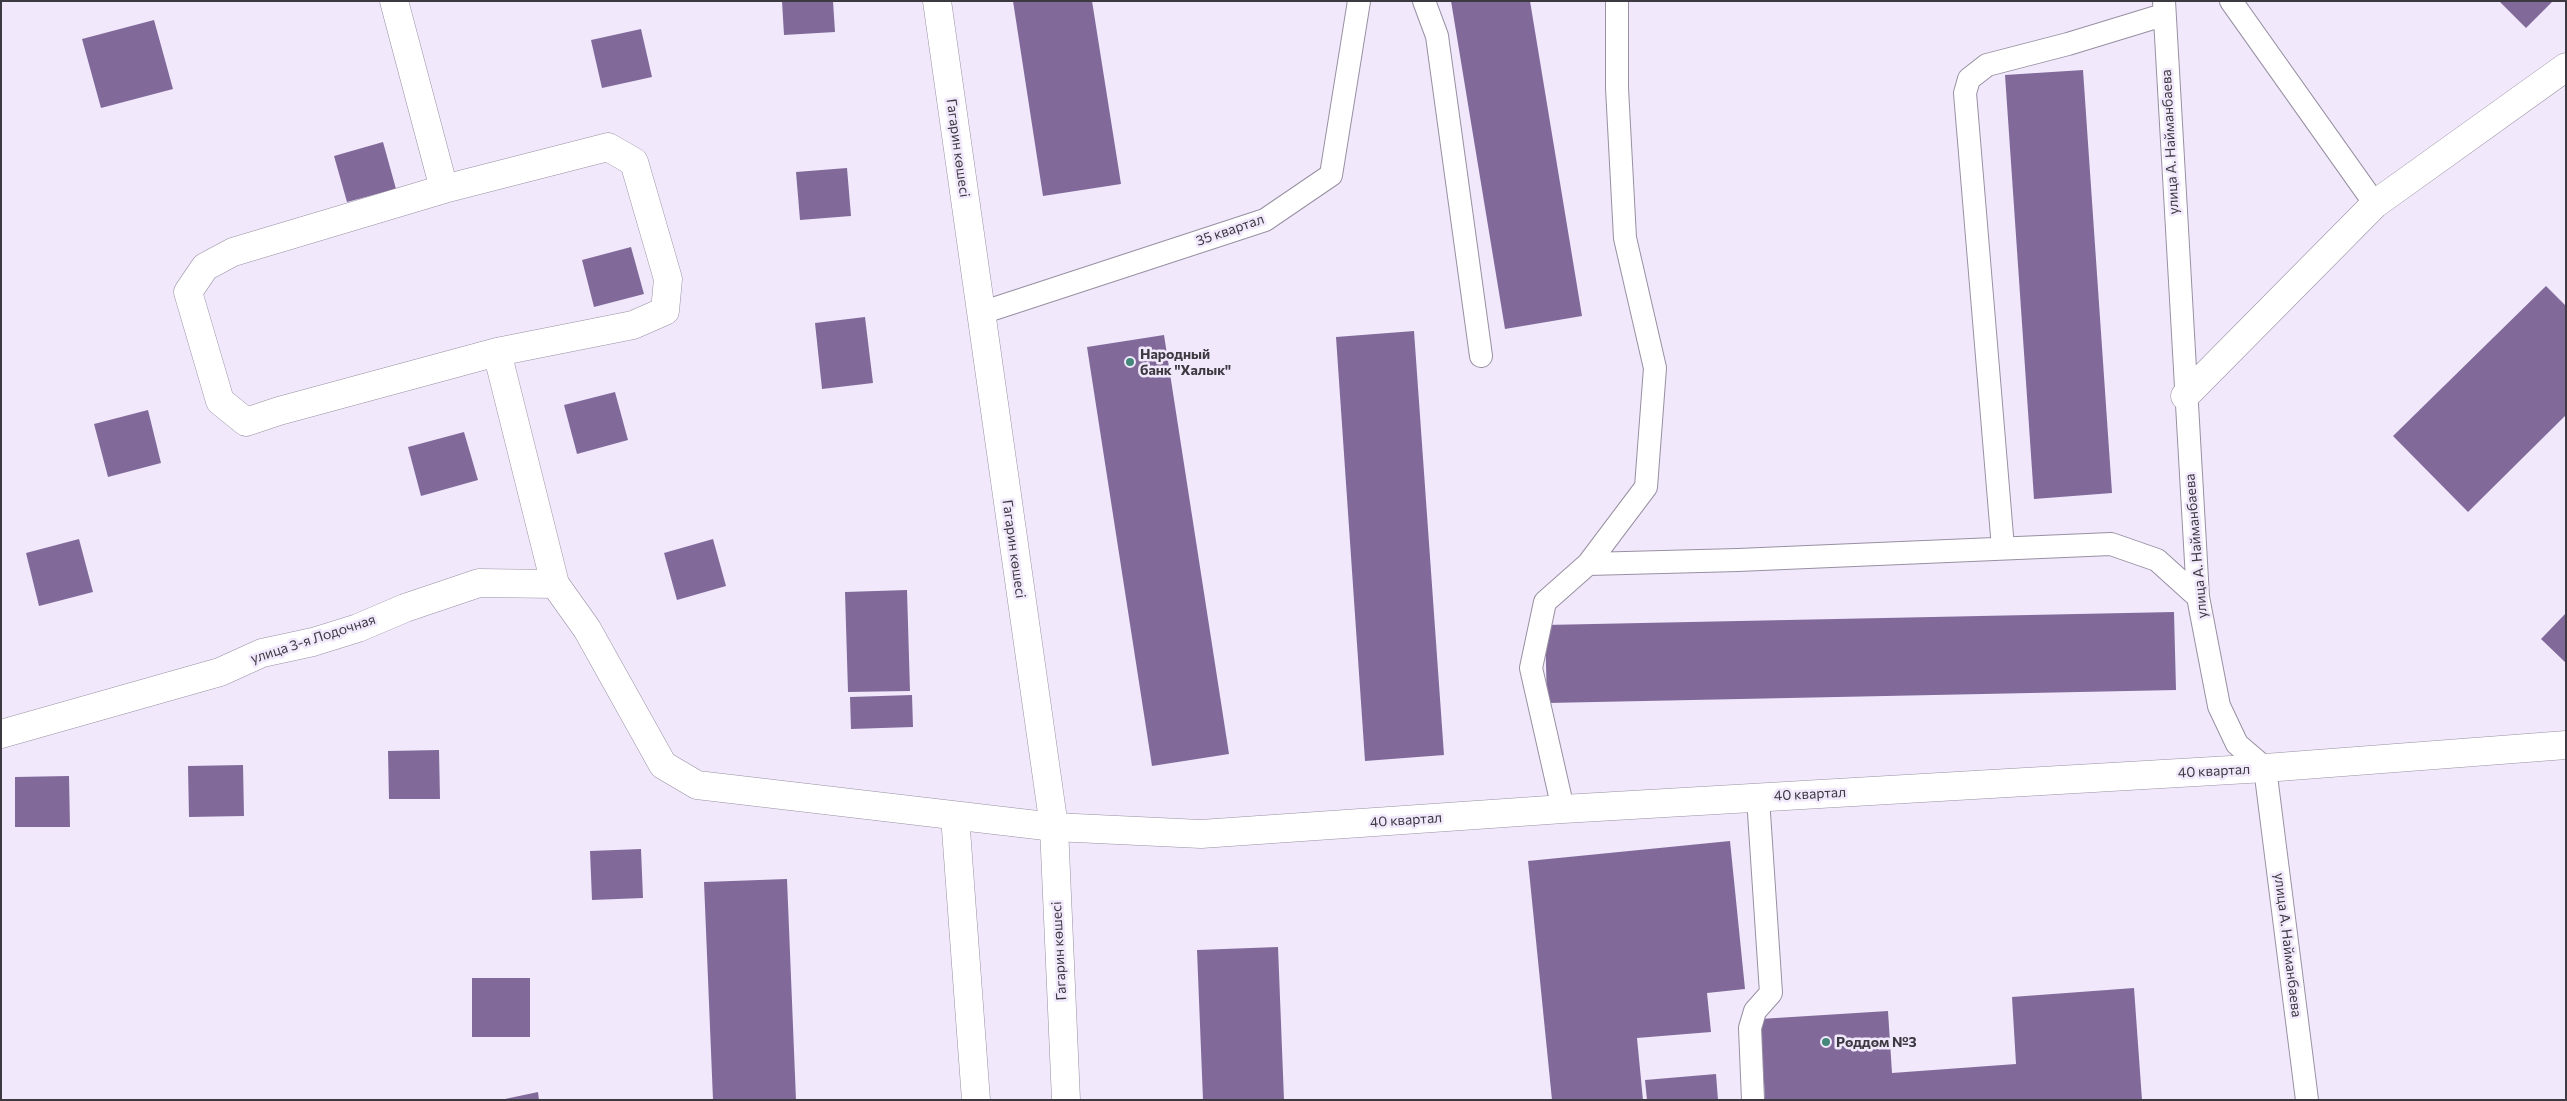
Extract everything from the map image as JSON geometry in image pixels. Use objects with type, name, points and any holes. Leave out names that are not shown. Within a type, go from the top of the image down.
[{"type":"main road","points":[[394,1],[444,190]]},
{"type":"main road","name":"Гагарин көшесі","points":[[936,1],[1054,827],[1066,1100]]},
{"type":"main road","points":[[2185,396],[2375,204],[2566,67]]},
{"type":"main road","points":[[608,147],[634,162],[668,280],[665,310],[633,325],[498,352],[279,411],[246,422],[220,401],[188,292],[205,267],[233,252],[444,190],[608,147]]},
{"type":"main road","points":[[498,352],[555,584]]},
{"type":"main road","name":"улица 3-я Лодочная","points":[[1,734],[220,672],[262,653],[313,642],[358,628],[405,608],[479,583],[555,584]]},
{"type":"main road","name":"40 квартал","points":[[555,584],[587,630],[663,764],[697,786],[1054,827],[1201,834],[1563,809],[2265,768],[2566,745]]},
{"type":"main road","points":[[955,816],[976,1100]]},
{"type":"lane","name":"35 квартал","points":[[981,313],[1265,220],[1331,175],[1360,1]]},
{"type":"lane","points":[[1424,1],[1437,36],[1480,356]]},
{"type":"lane","points":[[1563,809],[1531,668],[1545,602],[1588,564],[1646,488],[1656,368],[1625,238],[1617,88],[1617,1]]},
{"type":"lane","points":[[2231,1],[2375,204]]},
{"type":"lane","points":[[2003,548],[1964,93],[1966,86],[1969,79],[1987,65],[2068,44],[2163,8]]},
{"type":"lane","name":"улица А. Найманбаева","points":[[2163,8],[2198,597],[2219,706],[2237,744],[2265,768],[2307,1100]]},
{"type":"lane","points":[[1588,564],[1738,560],[2111,544],[2157,560],[2198,597]]},
{"type":"lane","points":[[1753,1100],[1750,1028],[1755,1011],[1770,993],[1758,798]]},
{"type":"building","points":[[782,1],[833,1],[835,32],[784,35]]},
{"type":"building","points":[[1013,1],[1092,1],[1121,184],[1043,196]]},
{"type":"building","points":[[1451,1],[1530,1],[1582,316],[1505,329]]},
{"type":"building","points":[[2499,1],[2553,1],[2526,28]]},
{"type":"building","points":[[154,20],[173,89],[101,108],[82,39]]},
{"type":"building","points":[[641,29],[652,77],[602,88],[591,40]]},
{"type":"building","points":[[2083,70],[2112,493],[2034,499],[2005,75]]},
{"type":"building","points":[[383,142],[396,189],[347,202],[334,156]]},
{"type":"building","points":[[847,168],[851,216],[800,220],[796,172]]},
{"type":"building","points":[[631,247],[644,294],[594,307],[582,260]]},
{"type":"building","points":[[2546,286],[2566,306],[2566,415],[2468,512],[2393,436]]},
{"type":"building","points":[[865,317],[873,383],[822,389],[815,323]]},
{"type":"building","points":[[1414,331],[1444,755],[1365,761],[1336,337]]},
{"type":"building","points":[[1164,335],[1229,754],[1152,766],[1087,347]]},
{"type":"building","points":[[615,392],[628,440],[577,454],[564,405]]},
{"type":"building","points":[[148,410],[161,463],[108,477],[94,424]]},
{"type":"building","points":[[464,432],[478,480],[421,496],[408,447]]},
{"type":"building","points":[[79,539],[93,592],[39,606],[26,553]]},
{"type":"building","points":[[713,539],[726,586],[677,600],[664,553]]},
{"type":"building","points":[[907,590],[910,691],[848,692],[845,592]]},
{"type":"building","points":[[2174,612],[2176,690],[1547,703],[1545,625]]},
{"type":"building","points":[[2566,613],[2566,663],[2541,639]]},
{"type":"building","points":[[912,695],[913,727],[851,729],[850,697]]},
{"type":"building","points":[[439,750],[440,799],[389,799],[388,751]]},
{"type":"building","points":[[243,765],[244,816],[189,817],[188,766]]},
{"type":"building","points":[[69,776],[70,827],[15,827],[15,777]]},
{"type":"building","points":[[1730,841],[1745,989],[1707,993],[1711,1032],[1637,1038],[1643,1100],[1552,1100],[1528,861]]},
{"type":"building","points":[[641,849],[643,898],[592,900],[590,851]]},
{"type":"building","points":[[787,879],[796,1100],[713,1100],[704,882]]},
{"type":"building","points":[[1278,947],[1284,1100],[1203,1100],[1197,950]]},
{"type":"building","points":[[472,978],[530,978],[530,1037],[472,1037]]},
{"type":"building","name":"Роддом №3","points":[[2134,988],[2142,1100],[1765,1100],[1760,1019],[1888,1011],[1892,1073],[2016,1064],[2012,997]]},
{"type":"building","points":[[1716,1074],[1718,1100],[1647,1100],[1645,1080]]},
{"type":"building","points":[[538,1092],[539,1100],[505,1100],[505,1099]]},
{"type":"place","name":"Народный банк \"Халык\"","points":[[1130,362]]},
{"type":"place","name":"Роддом №3","points":[[1826,1042]]}]
